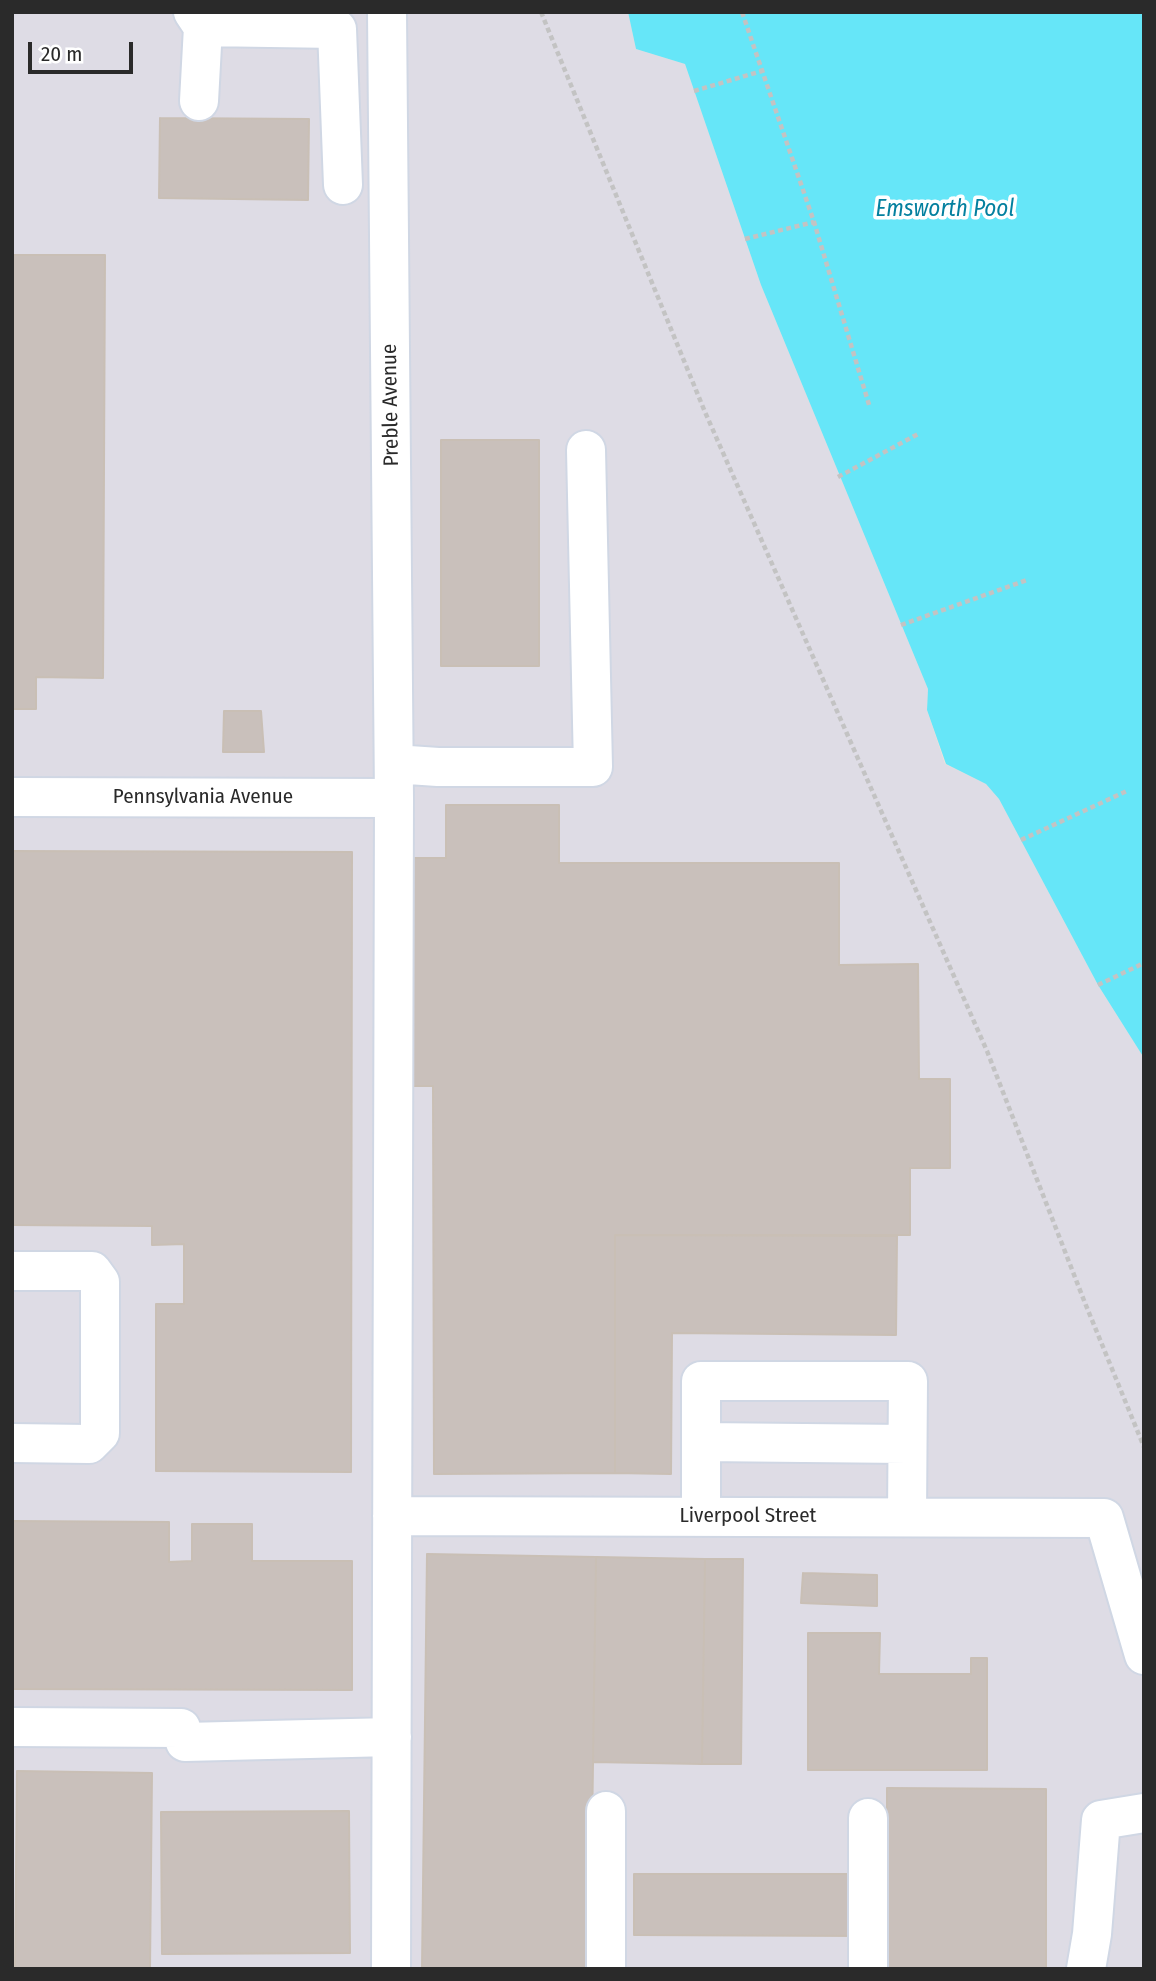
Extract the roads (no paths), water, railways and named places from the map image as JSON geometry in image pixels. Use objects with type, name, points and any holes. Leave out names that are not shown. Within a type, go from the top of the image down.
[{"type":"street","name":"Preble Avenue","points":[[387,12],[394,781],[391,1969]]},
{"type":"street","points":[[199,101],[198,19],[337,29],[343,185]]},
{"type":"street","name":"Pennsylvania Avenue","points":[[12,797],[394,781],[438,767],[593,767],[586,450]]},
{"type":"street","points":[[12,1271],[92,1271],[100,1282],[100,1433],[89,1444],[12,1443]]},
{"type":"street","points":[[701,1515],[701,1381],[908,1381],[907,1517]]},
{"type":"street","points":[[701,1442],[907,1444]]},
{"type":"street","name":"Liverpool Street","points":[[392,1516],[1104,1518],[1144,1655]]},
{"type":"street","points":[[12,1727],[181,1728],[185,1742],[391,1737]]},
{"type":"street","points":[[606,1811],[606,1969]]},
{"type":"street","points":[[1086,1969],[1092,1934],[1101,1821],[1144,1813]]},
{"type":"street","points":[[868,1818],[868,1969]]},
{"type":"water","name":"Emsworth Pool","points":[[628,12],[1144,12],[1144,1058],[1098,985],[999,799],[986,784],[946,764],[927,710],[928,689],[761,285],[685,64],[636,49]]}]
